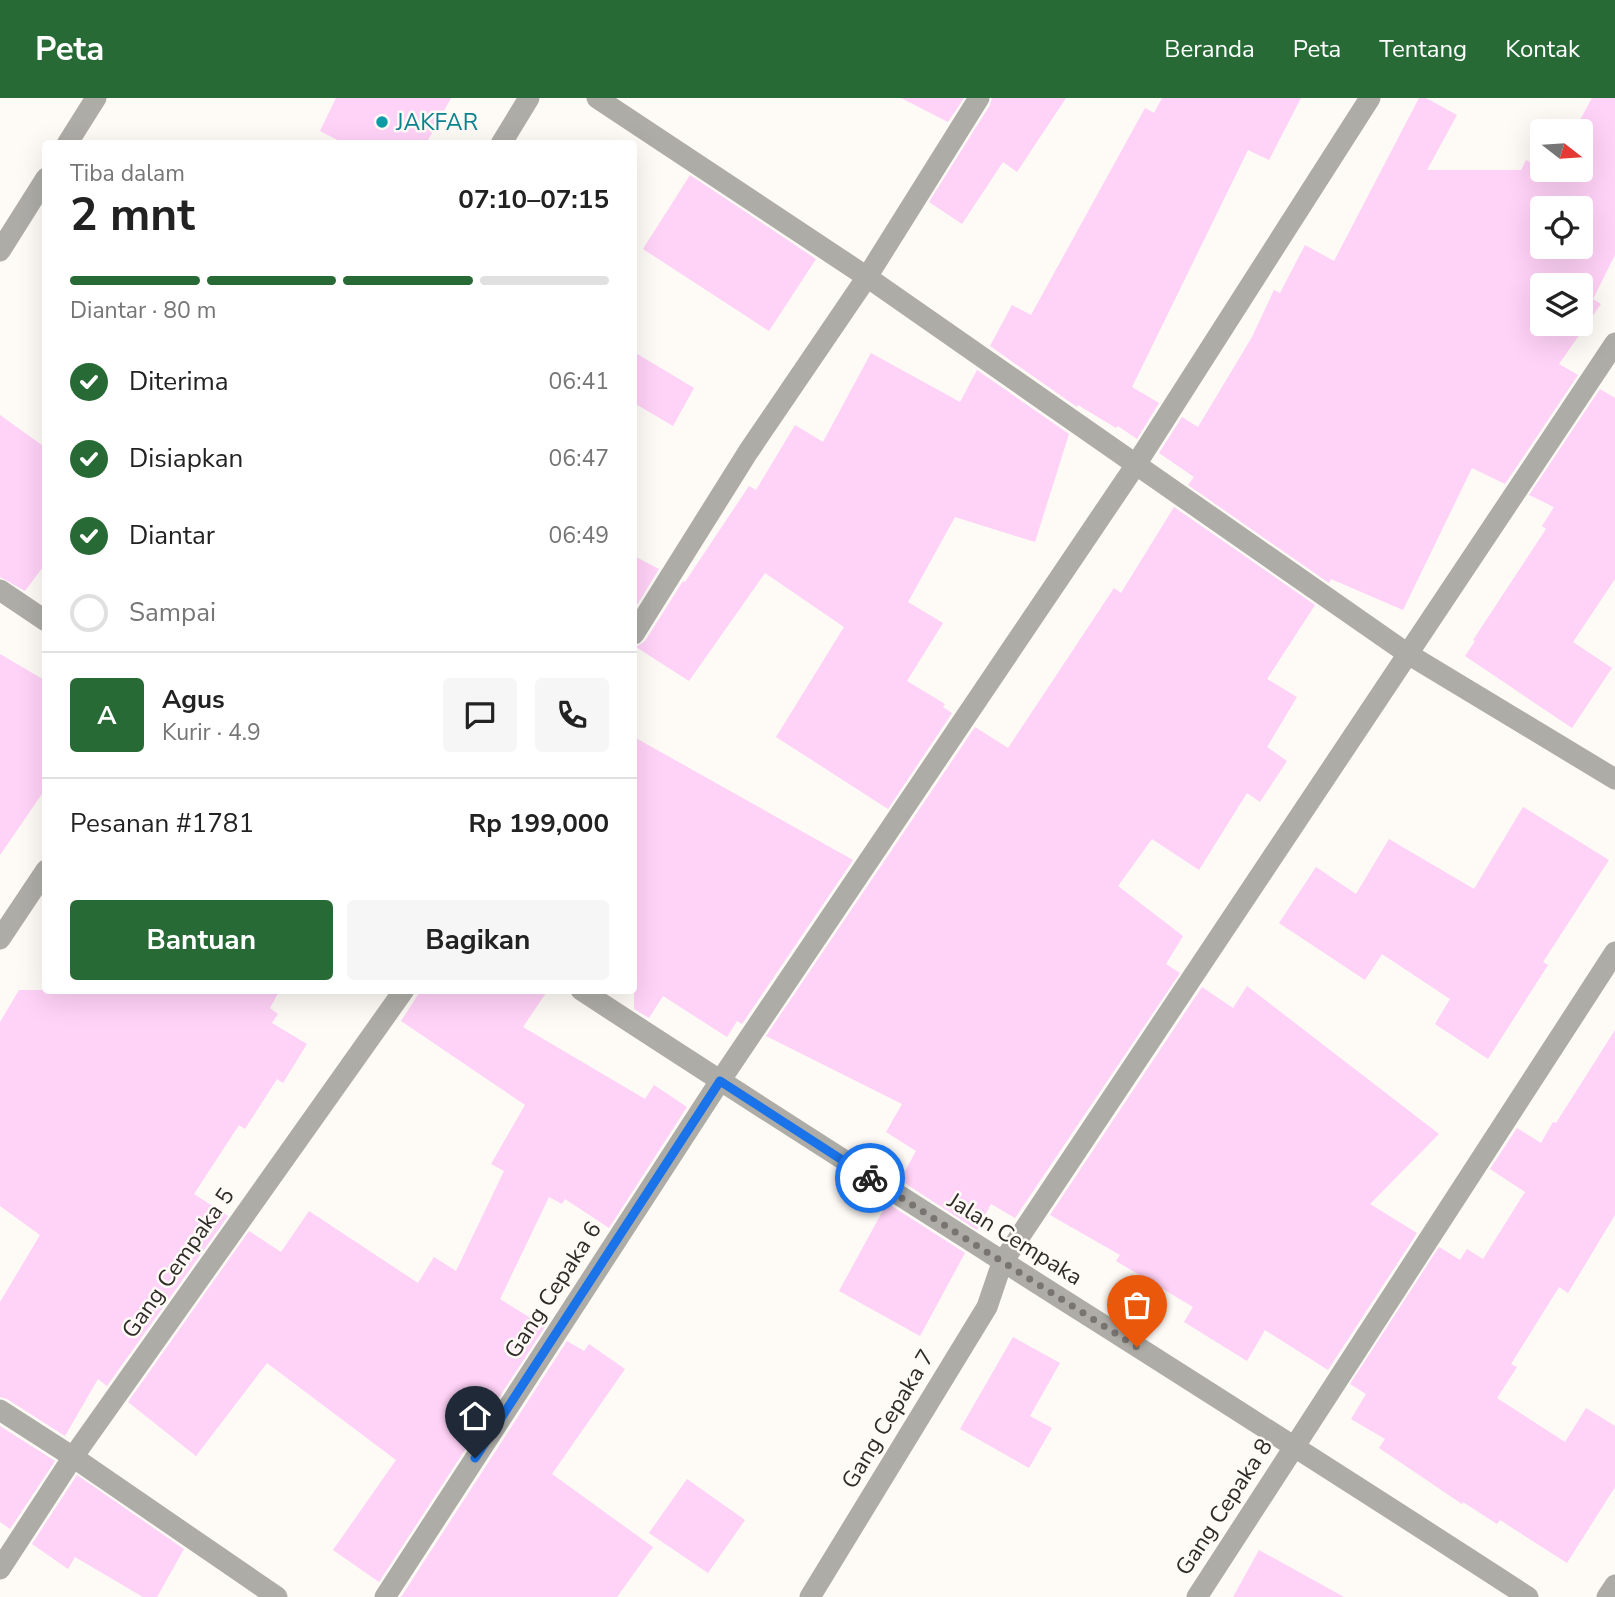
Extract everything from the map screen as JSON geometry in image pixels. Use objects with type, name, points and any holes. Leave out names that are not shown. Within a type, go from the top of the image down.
[{"type":"street","points":[[70,140],[96,98]]},
{"type":"street","points":[[503,140],[529,98]]},
{"type":"street","points":[[597,98],[867,276],[1135,466],[1408,654],[1615,779]]},
{"type":"street","points":[[637,629],[748,452],[867,276],[979,98]]},
{"type":"street","name":"Gang Cepaka 6","points":[[385,1597],[720,1081],[1135,466],[1370,98]]},
{"type":"street","points":[[0,251],[42,184]]},
{"type":"street","name":"Gang Cepaka 7","points":[[810,1597],[987,1307],[1002,1263],[1615,343]]},
{"type":"street","points":[[0,590],[42,618]]},
{"type":"street","points":[[0,939],[42,876]]},
{"type":"street","name":"Gang Cepaka 8","points":[[1197,1597],[1615,952]]},
{"type":"street","name":"Gang Cempaka 5","points":[[0,1569],[73,1457],[401,994]]},
{"type":"street","name":"Jalan Cempaka","points":[[588,994],[1002,1263],[1295,1446],[1528,1597]]},
{"type":"street","points":[[0,1410],[277,1597]]},
{"type":"street","points":[[1607,1597],[1615,1585]]},
{"type":"building","name":"JAKFAR","points":[[336,98],[451,98],[428,140],[337,140],[320,131]]},
{"type":"building","points":[[901,98],[964,98],[948,122]]},
{"type":"building","points":[[992,98],[1066,98],[1017,172],[1003,162],[962,224],[929,202]]},
{"type":"building","points":[[1162,98],[1301,98],[1269,160],[1248,150],[1132,387],[1159,403],[1137,439],[1118,426],[1116,428],[1078,405],[1077,407],[990,346],[1012,305],[1031,315],[1145,108],[1154,113]]},
{"type":"building","points":[[1419,98],[1426,98],[1457,115],[1427,170],[1521,170],[1526,160],[1530,162],[1530,182],[1593,182],[1593,119],[1581,119],[1592,98],[1615,98],[1615,255],[1593,299],[1593,273],[1530,273],[1530,336],[1579,336],[1559,364],[1578,375],[1505,484],[1472,468],[1403,610],[1331,579],[1329,583],[1188,485],[1194,477],[1159,453],[1182,417],[1198,427],[1252,337],[1274,290],[1280,293],[1305,245],[1334,261]]},
{"type":"building","points":[[690,175],[816,259],[769,331],[643,249]]},
{"type":"building","points":[[1593,299],[1601,304],[1593,315]]},
{"type":"building","points":[[871,353],[960,402],[977,370],[1069,434],[1035,542],[955,517],[908,602],[943,623],[907,681],[945,704],[943,707],[952,713],[888,809],[776,737],[844,627],[765,573],[689,681],[637,648],[645,641],[749,486],[756,490],[795,425],[823,442]]},
{"type":"building","points":[[637,354],[694,388],[673,426],[637,405]]},
{"type":"building","points":[[1600,389],[1615,398],[1615,579],[1573,642],[1612,668],[1572,728],[1465,656],[1546,529],[1542,526],[1554,507],[1529,495]]},
{"type":"building","points":[[0,415],[42,445],[42,568],[25,591],[0,577]]},
{"type":"building","points":[[1174,507],[1315,605],[1267,679],[1297,697],[1267,747],[1287,761],[1260,802],[1247,793],[1199,870],[1152,839],[1118,886],[1183,936],[1166,964],[1180,973],[1015,1218],[991,1204],[977,1230],[900,1180],[916,1151],[886,1132],[902,1104],[766,1036],[975,727],[1008,748],[1114,588],[1121,593]]},
{"type":"building","points":[[637,558],[659,569],[637,605]]},
{"type":"building","points":[[0,654],[42,679],[42,794],[0,855]]},
{"type":"building","points":[[637,739],[853,860],[742,1024],[737,1021],[727,1037],[663,996],[649,1018],[634,1009],[634,994],[637,994]]},
{"type":"building","points":[[1523,807],[1609,860],[1543,962],[1548,965],[1488,1059],[1435,1024],[1450,999],[1382,954],[1365,980],[1279,923],[1316,867],[1356,894],[1389,839],[1474,889]]},
{"type":"building","points":[[1247,986],[1439,1134],[1370,1204],[1417,1233],[1328,1370],[1265,1330],[1247,1361],[1184,1322],[1193,1307],[1116,1261],[1120,1255],[1050,1215],[1202,987],[1233,1008]]},
{"type":"building","points":[[19,990],[42,990],[42,994],[278,994],[270,1008],[278,1014],[272,1023],[307,1044],[283,1083],[277,1079],[245,1129],[239,1125],[194,1194],[228,1216],[107,1386],[98,1379],[65,1436],[0,1397],[0,1302],[40,1235],[0,1206],[0,1022]]},
{"type":"building","points":[[418,994],[545,994],[523,1027],[645,1099],[654,1085],[687,1107],[609,1228],[565,1199],[562,1204],[549,1197],[500,1299],[545,1327],[379,1582],[333,1550],[396,1460],[267,1363],[196,1456],[128,1402],[249,1231],[281,1252],[309,1211],[418,1283],[434,1257],[456,1271],[504,1171],[491,1164],[525,1105],[401,1021]]},
{"type":"building","points":[[1615,1030],[1615,1215],[1568,1293],[1559,1287],[1511,1364],[1517,1367],[1497,1398],[1565,1442],[1586,1408],[1615,1426],[1615,1487],[1567,1563],[1500,1520],[1497,1524],[1463,1502],[1462,1504],[1379,1448],[1385,1439],[1351,1419],[1366,1394],[1350,1384],[1439,1247],[1460,1260],[1467,1249],[1483,1259],[1525,1192],[1490,1169],[1517,1128],[1541,1143]]},
{"type":"building","points":[[887,1203],[965,1253],[920,1336],[839,1291]]},
{"type":"building","points":[[1013,1337],[1060,1363],[1030,1416],[1052,1428],[1029,1468],[960,1429]]},
{"type":"building","points":[[567,1341],[584,1351],[589,1344],[625,1369],[552,1474],[653,1547],[617,1597],[401,1597]]},
{"type":"building","points":[[0,1426],[55,1461],[10,1529],[0,1522]]},
{"type":"building","points":[[77,1475],[184,1549],[157,1597],[143,1597],[75,1557],[68,1569],[32,1544]]},
{"type":"building","points":[[687,1479],[745,1520],[708,1573],[649,1533]]},
{"type":"building","points":[[1259,1550],[1344,1597],[1233,1597]]},
{"type":"way so far","points":[[870,1178],[1137,1347]]},
{"type":"place","name":"JAKFAR","points":[[382,122]]},
{"type":"route","points":[[475,1458],[720,1081],[870,1178]]}]
